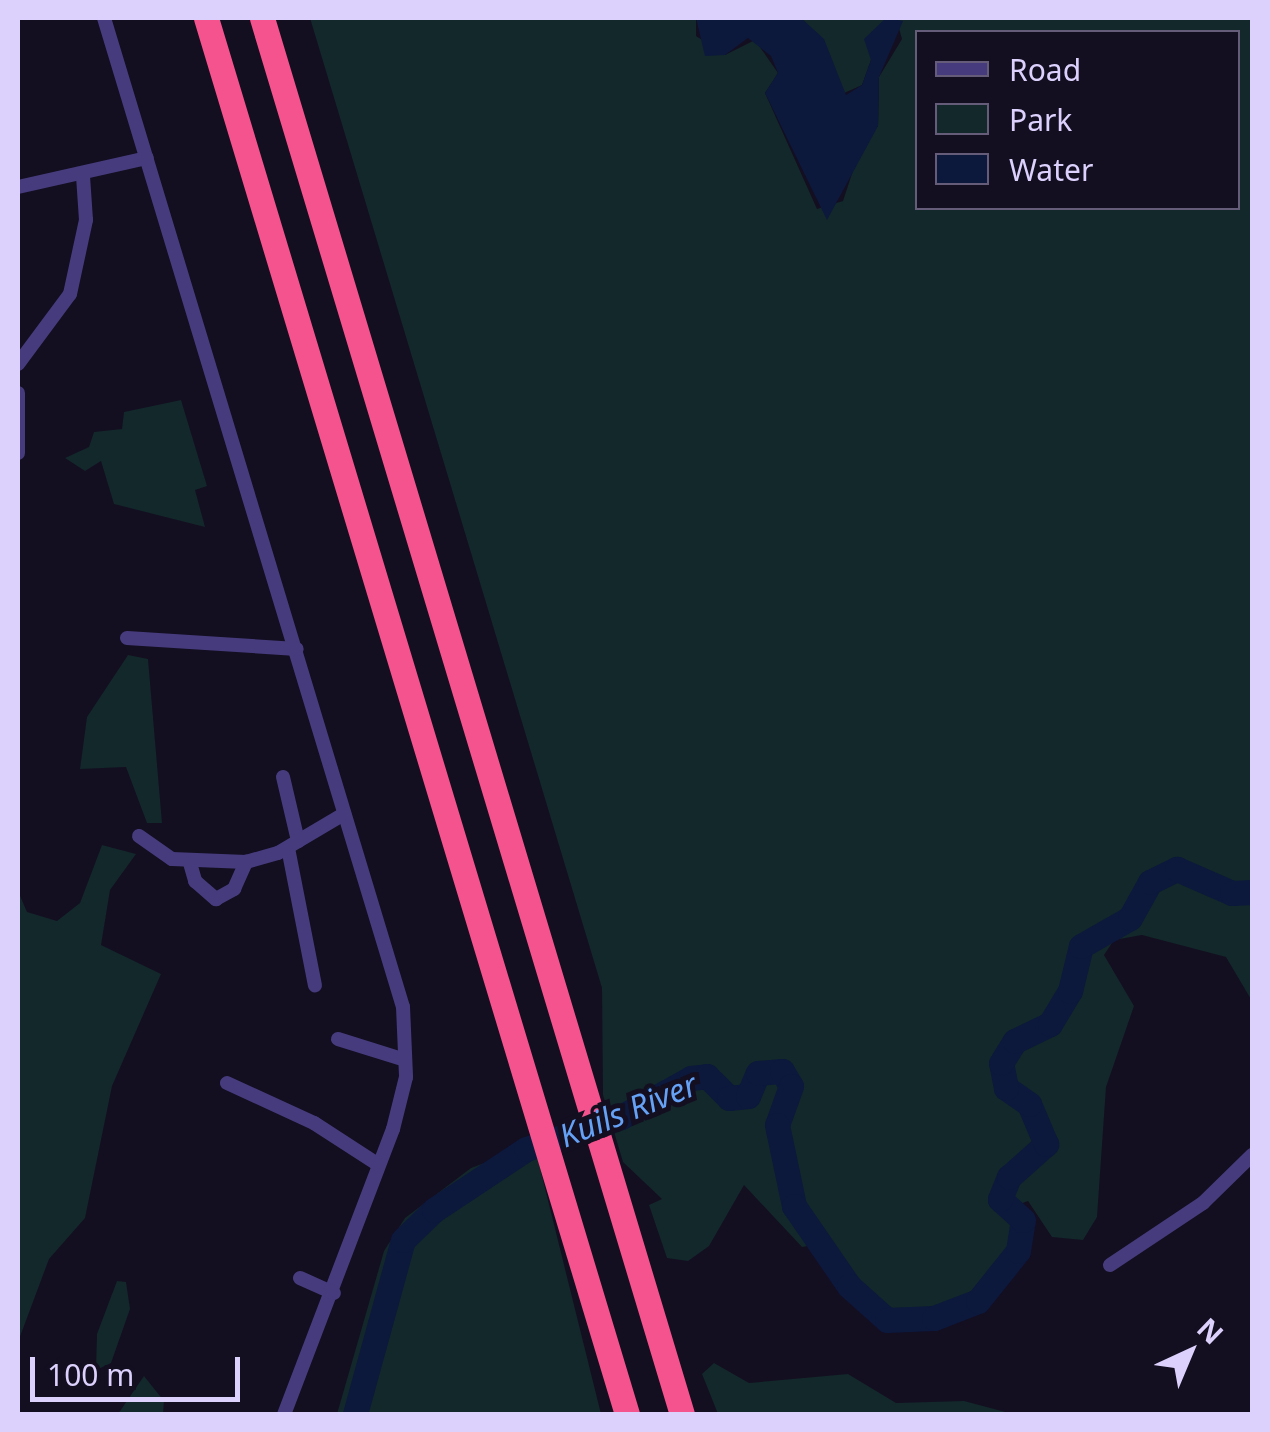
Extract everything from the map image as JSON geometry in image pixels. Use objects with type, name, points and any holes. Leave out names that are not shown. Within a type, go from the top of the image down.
[{"type":"highway","points":[[206,18],[362,553],[534,1101],[558,1194],[626,1414]]},
{"type":"highway","points":[[262,18],[682,1414]]},
{"type":"street","points":[[104,18],[403,1007],[404,1060],[379,1165],[334,1293],[284,1414]]},
{"type":"street","points":[[18,187],[84,176],[147,158]]},
{"type":"street","points":[[18,360],[70,294],[86,220],[84,176]]},
{"type":"street","points":[[18,394],[18,454]]},
{"type":"street","points":[[128,638],[297,649]]},
{"type":"street","points":[[284,777],[315,985]]},
{"type":"street","points":[[139,836],[190,863],[246,862],[293,844],[344,814]]},
{"type":"street","points":[[190,863],[195,881],[216,900],[234,890],[246,862]]},
{"type":"street","points":[[338,1038],[404,1060]]},
{"type":"street","points":[[227,1083],[314,1123],[379,1165]]},
{"type":"street","points":[[1110,1264],[1202,1203],[1252,1155]]},
{"type":"street","points":[[300,1278],[334,1293]]},
{"type":"green space","points":[[310,18],[696,18],[696,36],[725,55],[755,40],[778,73],[765,93],[817,209],[843,201],[862,143],[878,126],[879,77],[902,39],[896,18],[1252,18],[1252,1001],[1226,957],[1142,935],[1114,940],[1104,955],[1134,1006],[1106,1087],[1097,1217],[1083,1240],[1052,1237],[1028,1201],[1012,1207],[1023,1220],[1018,1251],[978,1301],[934,1318],[887,1320],[821,1244],[802,1247],[744,1185],[709,1246],[688,1261],[667,1258],[649,1205],[662,1199],[623,1162],[603,1095],[602,988]]},
{"type":"green space","points":[[801,18],[886,18],[862,85],[842,94],[830,55]]},
{"type":"green space","points":[[181,400],[207,486],[195,490],[205,527],[114,504],[101,461],[85,471],[65,458],[89,447],[94,432],[122,429],[124,412]]},
{"type":"green space","points":[[128,655],[148,659],[162,823],[147,823],[126,767],[80,769],[87,717]]},
{"type":"green space","points":[[102,845],[136,854],[110,890],[101,945],[161,974],[112,1086],[85,1218],[49,1259],[18,1342],[18,891],[27,912],[57,921],[80,903]]},
{"type":"green space","points":[[508,1154],[537,1156],[601,1414],[337,1414],[384,1251],[405,1218],[471,1168]]},
{"type":"green space","points":[[117,1281],[126,1282],[130,1309],[111,1363],[96,1370],[97,1334]]},
{"type":"green space","points":[[714,1363],[749,1383],[848,1374],[896,1403],[964,1401],[1013,1414],[718,1414],[702,1374]]},
{"type":"green space","points":[[144,1376],[164,1401],[163,1414],[118,1414]]},
{"type":"water","points":[[696,18],[801,18],[824,39],[846,95],[862,85],[871,60],[864,39],[886,18],[903,21],[879,77],[878,126],[827,220],[765,93],[778,73],[771,56],[748,38],[725,55],[705,56]]},
{"type":"waterway","name":"Kuils River","points":[[355,1414],[403,1240],[434,1210],[526,1149],[621,1117],[691,1078],[707,1076],[729,1098],[748,1096],[758,1073],[782,1071],[791,1086],[777,1125],[794,1206],[849,1286],[887,1320],[934,1318],[978,1301],[1018,1251],[1023,1220],[1000,1199],[1009,1177],[1046,1144],[1029,1104],[1006,1088],[1001,1063],[1015,1041],[1050,1024],[1070,991],[1081,946],[1130,918],[1150,882],[1177,869],[1232,893],[1252,892]]}]
